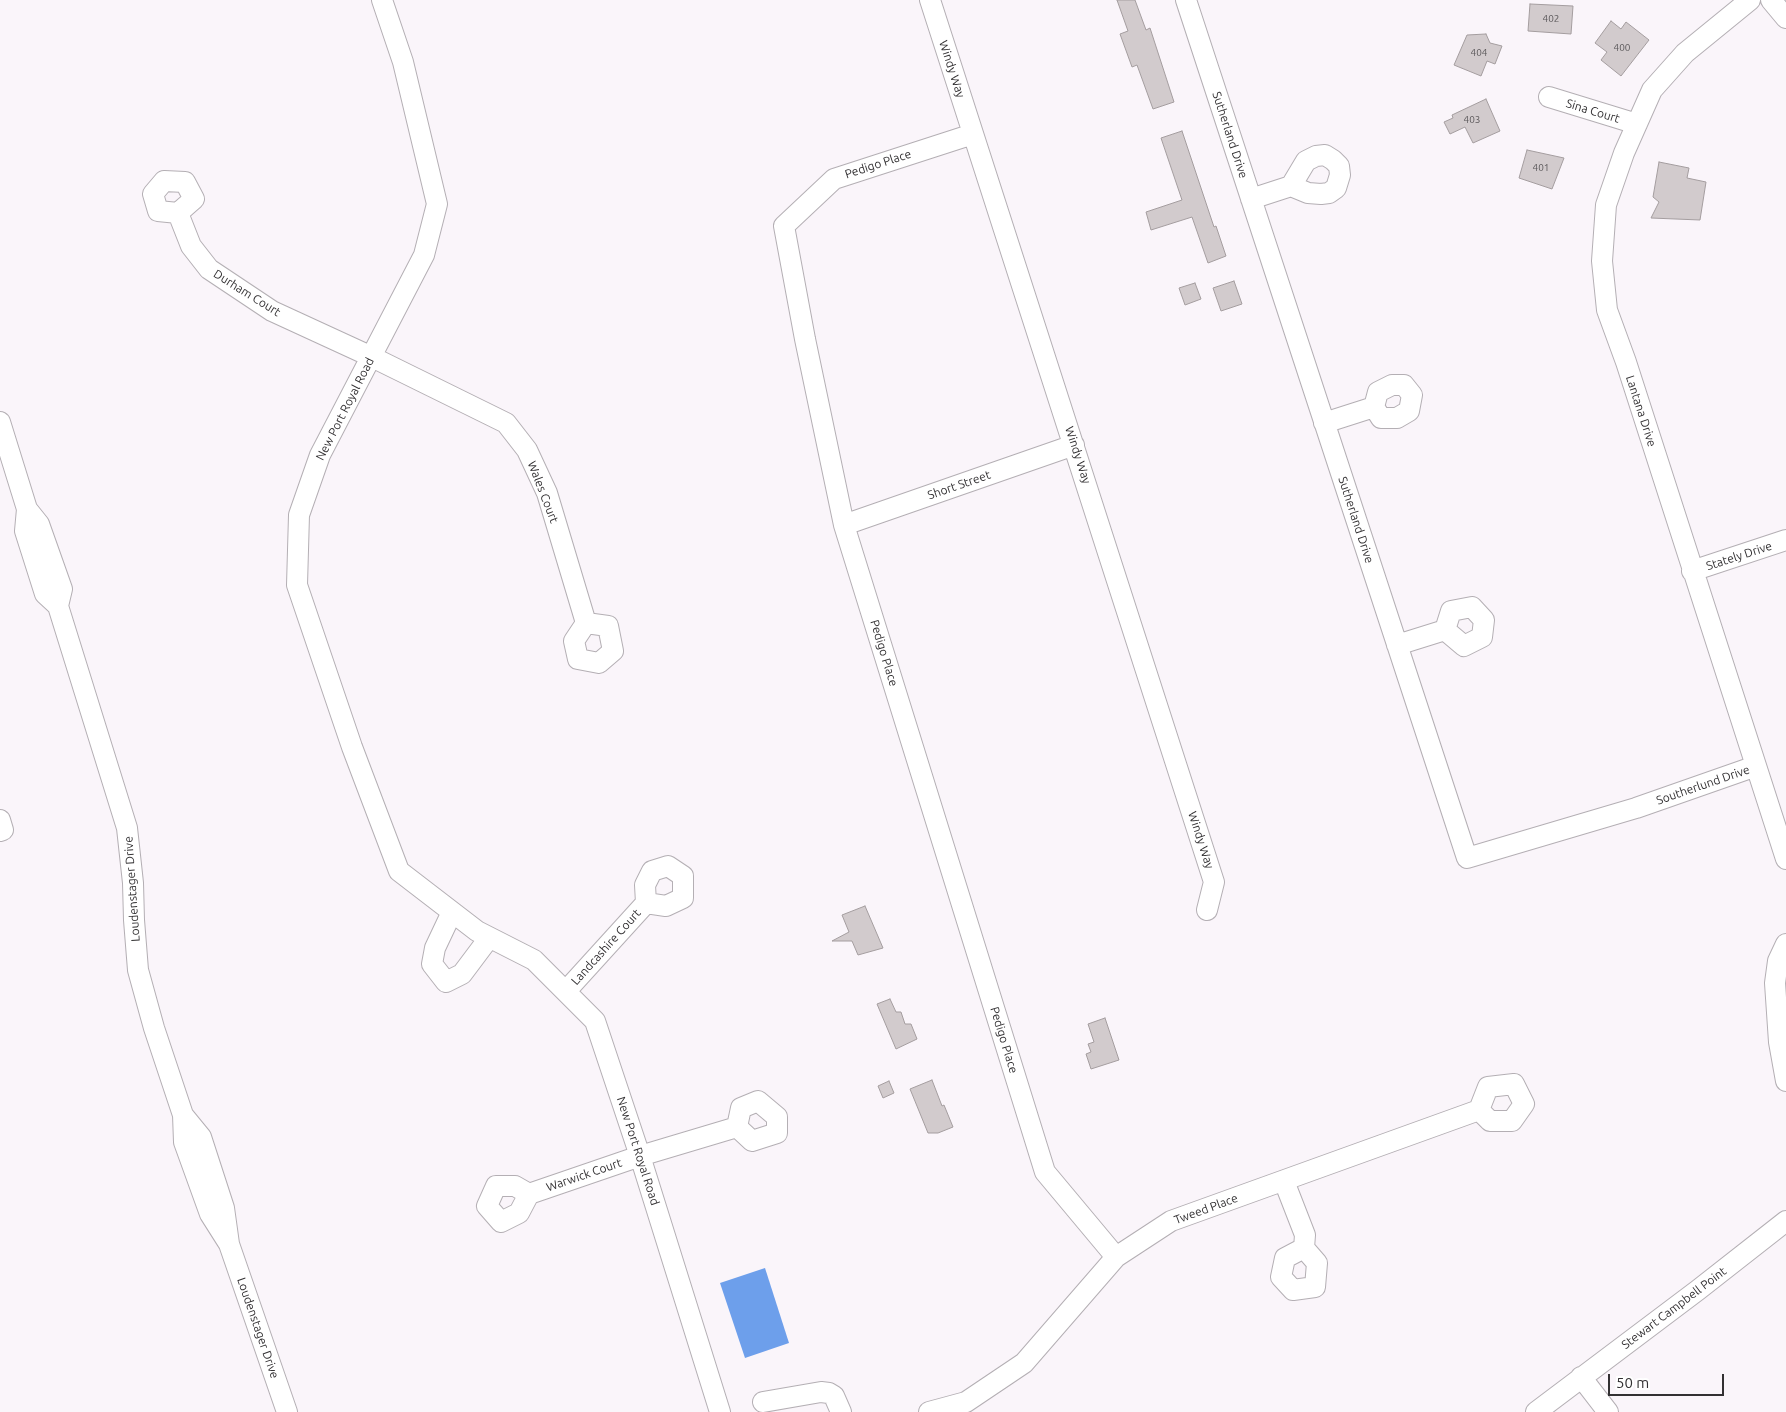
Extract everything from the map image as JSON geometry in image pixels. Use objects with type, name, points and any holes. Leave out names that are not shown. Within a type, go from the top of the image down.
[{"type":"street","name":"New Port Royal Road","points":[[382,0],[403,62],[437,204],[424,255],[320,455],[299,516],[297,584],[352,747],[399,871],[477,931],[534,960],[595,1021],[640,1156],[720,1412]]},
{"type":"street","name":"Windy Way","points":[[930,0],[1214,882],[1207,910]]},
{"type":"street","name":"Sutherland Drive","points":[[1186,0],[1467,858],[1650,803]]},
{"type":"street","name":"Lantana Drive","points":[[1750,0],[1685,53],[1652,90],[1624,153],[1606,205],[1602,261],[1606,310],[1626,362],[1786,859]]},
{"type":"street","points":[[1771,0],[1786,18]]},
{"type":"street","name":"Sina Court","points":[[1549,97],[1637,124]]},
{"type":"street","name":"Pedigo Place","points":[[973,134],[834,178],[784,226],[805,340],[844,525],[1046,1172],[1116,1257]]},
{"type":"street","points":[[1251,199],[1291,186]]},
{"type":"street","name":"Durham Court","points":[[178,213],[191,246],[209,269],[272,311],[372,357]]},
{"type":"street","name":"Wales Court","points":[[372,357],[506,423],[527,450],[546,492],[586,623]]},
{"type":"street","points":[[1324,423],[1374,407]]},
{"type":"street","name":"Loudenstager Drive","points":[[0,422],[27,509],[39,524],[62,589],[58,606],[127,828],[133,883],[138,970],[154,1028],[183,1115],[201,1137],[224,1208],[229,1244],[287,1412]]},
{"type":"street","name":"Short Street","points":[[844,525],[1074,445]]},
{"type":"street","name":"Stately Drive","points":[[1692,571],[1786,540]]},
{"type":"street","points":[[1397,644],[1445,630]]},
{"type":"street","name":"Southerlund Drive","points":[[1650,803],[1756,766]]},
{"type":"street","points":[[0,820],[3,830],[0,831]]},
{"type":"street","name":"Landcashire Court","points":[[566,991],[646,903]]},
{"type":"street","points":[[452,912],[435,948],[432,964],[446,982],[462,974],[489,938]]},
{"type":"street","points":[[1786,944],[1778,961],[1775,983],[1779,1042],[1786,1081]]},
{"type":"street","name":"Tweed Place","points":[[929,1412],[966,1402],[1024,1363],[1116,1257],[1171,1221],[1478,1110]]},
{"type":"street","name":"Warwick Court","points":[[529,1194],[640,1156],[737,1127]]},
{"type":"street","points":[[1284,1181],[1305,1235],[1304,1248]]},
{"type":"street","name":"Stewart Campbell Point","points":[[1536,1412],[1786,1221]]},
{"type":"street","points":[[1581,1377],[1608,1412]]},
{"type":"street","points":[[763,1402],[821,1392],[829,1393],[834,1396],[840,1412]]},
{"type":"water","points":[[765,1268],[789,1343],[745,1358],[720,1283]]},
{"type":"building","points":[[1117,0],[1135,0],[1146,30],[1150,28],[1174,102],[1153,109],[1137,65],[1132,67],[1120,34],[1128,31]]},
{"type":"building","points":[[1530,4],[1573,6],[1571,34],[1528,31]]},
{"type":"building","points":[[1611,21],[1621,29],[1626,22],[1649,40],[1621,76],[1601,60],[1607,52],[1595,43]]},
{"type":"building","points":[[1486,34],[1490,43],[1502,46],[1495,64],[1487,61],[1481,76],[1454,65],[1467,35]]},
{"type":"building","points":[[1486,99],[1500,131],[1473,143],[1465,127],[1450,134],[1444,122],[1453,118],[1452,115]]},
{"type":"building","points":[[1182,131],[1214,227],[1216,226],[1226,256],[1208,263],[1192,217],[1151,230],[1146,212],[1182,200],[1161,138]]},
{"type":"building","points":[[1527,150],[1564,158],[1552,189],[1519,178]]},
{"type":"building","points":[[1659,162],[1689,168],[1687,178],[1706,182],[1700,220],[1651,218],[1659,202],[1653,197]]},
{"type":"building","points":[[1234,281],[1242,304],[1221,311],[1213,288]]},
{"type":"building","points":[[1195,283],[1201,299],[1185,305],[1179,288]]},
{"type":"building","points":[[865,906],[883,948],[858,955],[852,941],[832,941],[849,932],[842,915]]},
{"type":"building","points":[[890,999],[896,1012],[901,1012],[905,1024],[911,1024],[917,1039],[896,1049],[877,1004]]},
{"type":"building","points":[[1105,1018],[1119,1060],[1091,1069],[1086,1054],[1091,1052],[1088,1044],[1094,1042],[1088,1024]]},
{"type":"building","points":[[932,1080],[953,1127],[938,1133],[928,1133],[910,1089]]},
{"type":"building","points":[[889,1081],[894,1093],[883,1098],[878,1086]]}]
